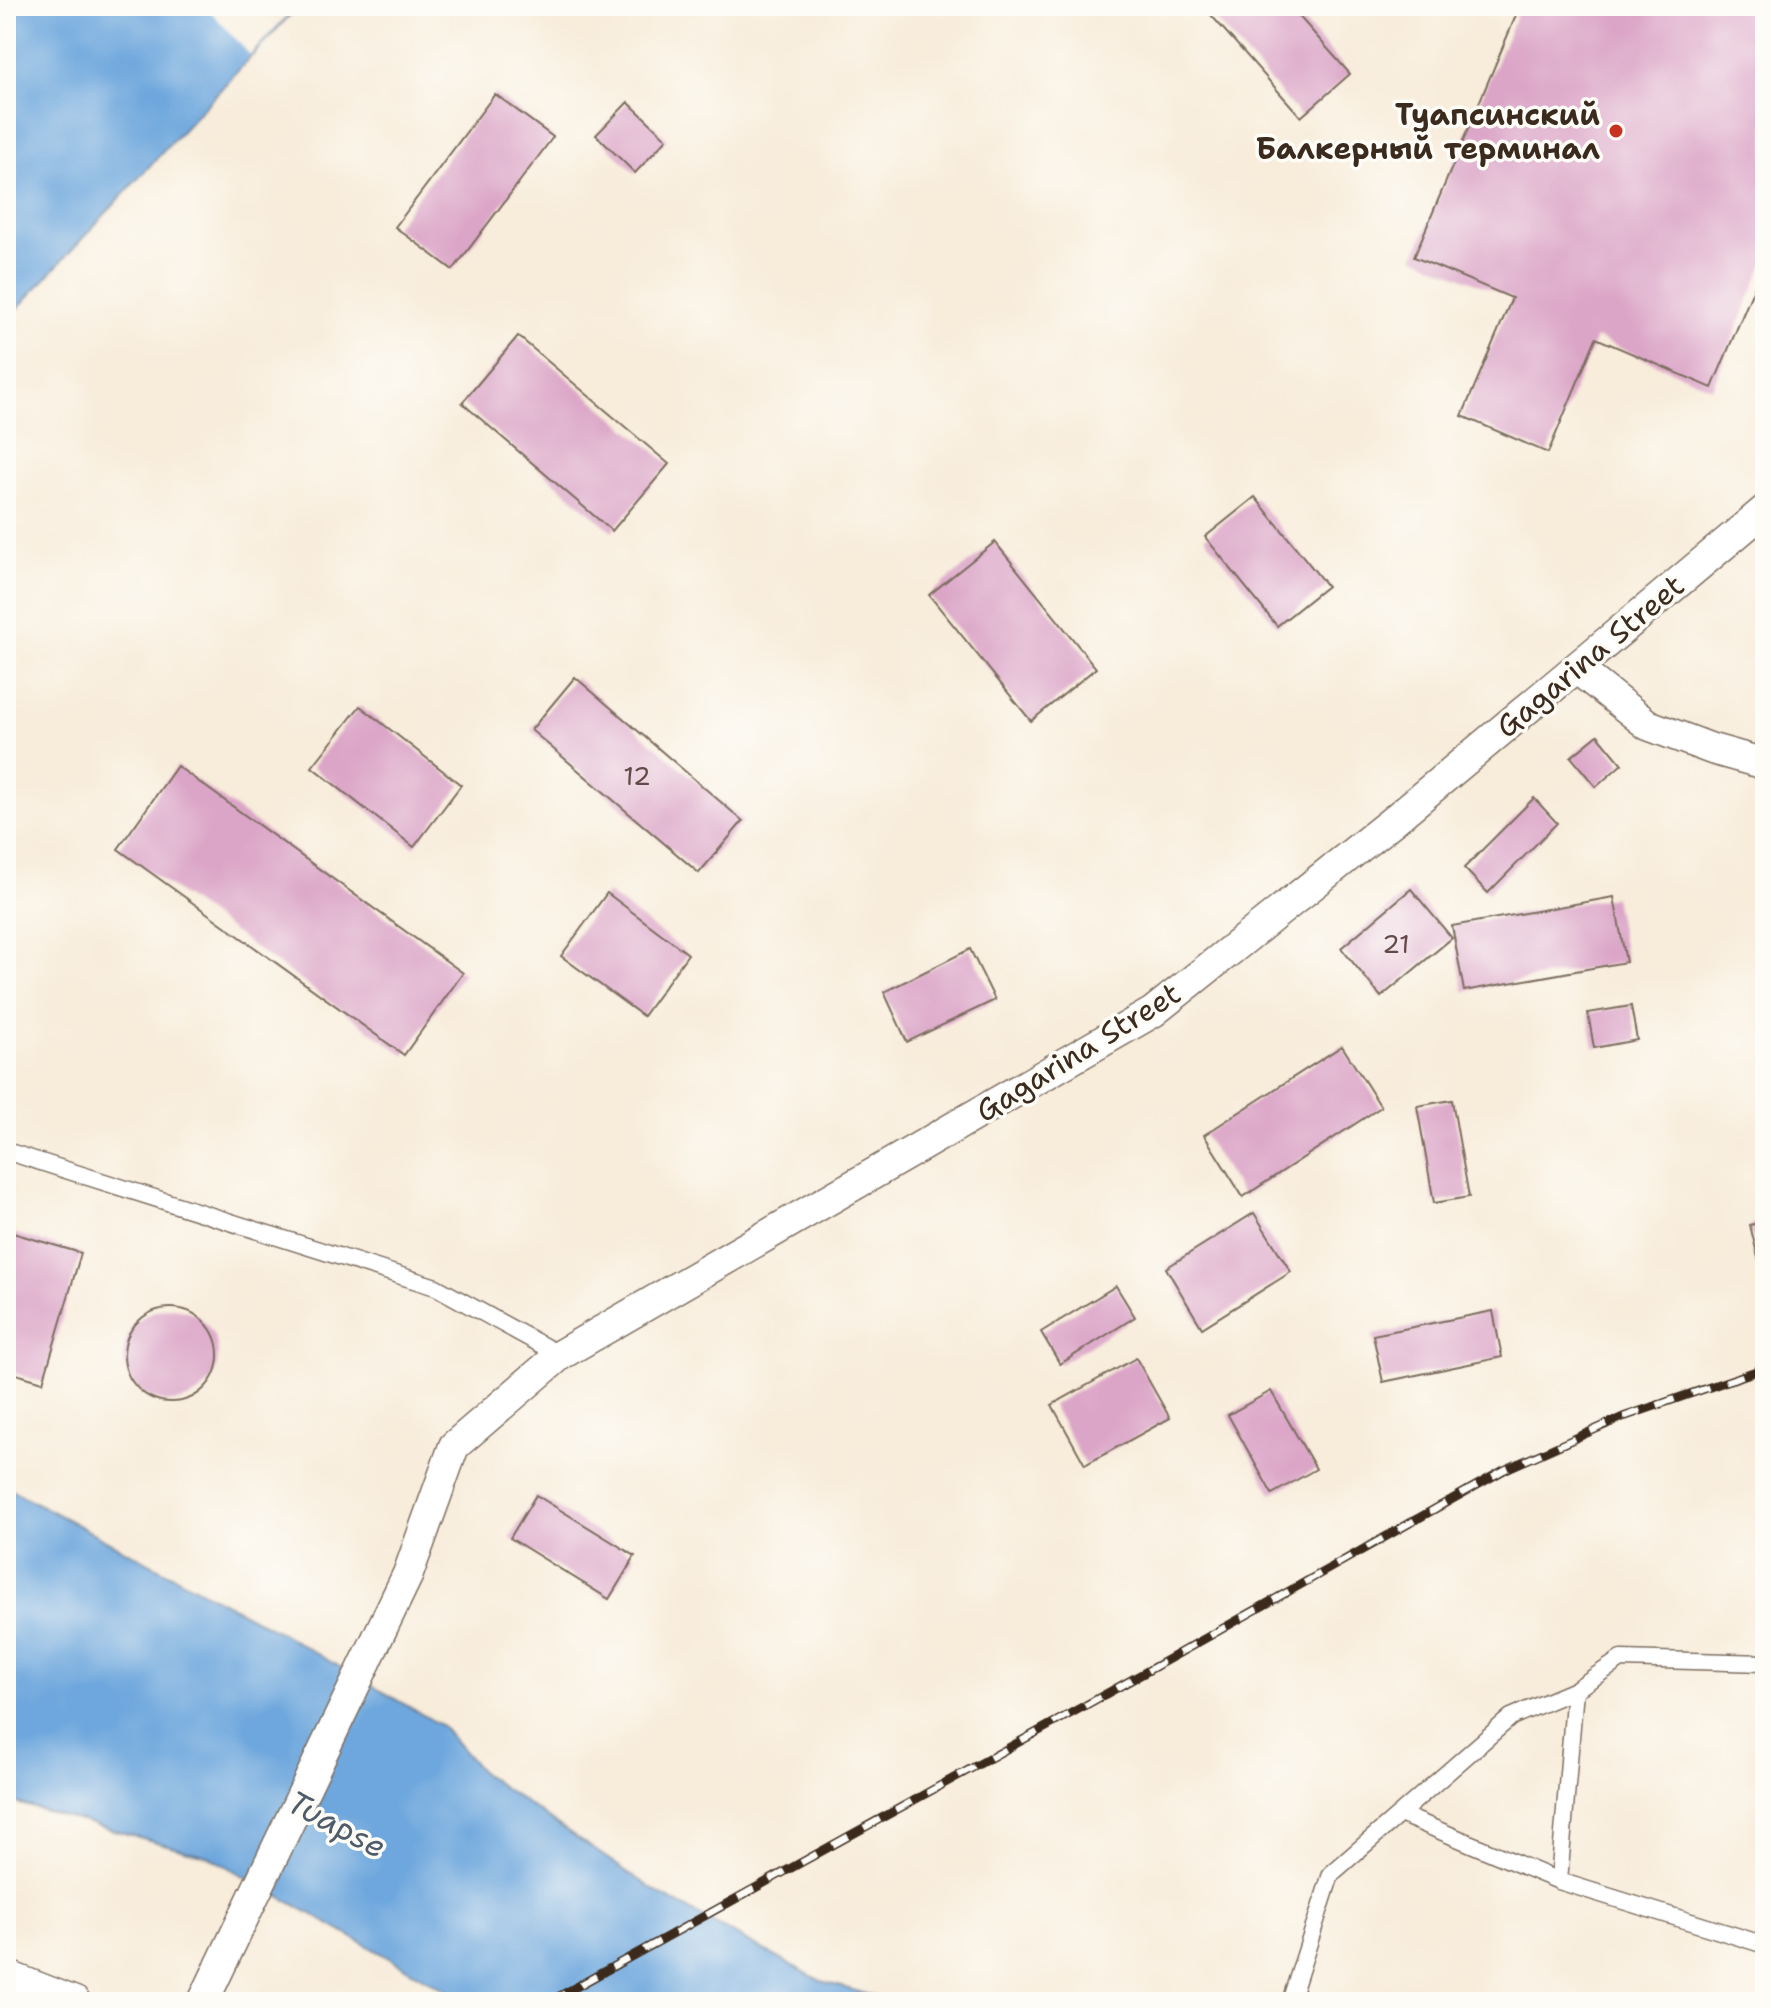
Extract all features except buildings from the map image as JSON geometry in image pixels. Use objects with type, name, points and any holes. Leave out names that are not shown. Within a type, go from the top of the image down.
[{"type":"street","name":"Gagarina Street","points":[[203,2002],[408,1574],[454,1446],[560,1355],[1153,1012],[1394,820],[1765,510]]},
{"type":"street","points":[[1576,668],[1648,725],[1712,749],[1765,764]]},
{"type":"street","points":[[6,1975],[75,2002]]},
{"type":"lane","points":[[6,1151],[436,1287],[560,1355]]},
{"type":"lane","points":[[1290,2002],[1331,1874],[1511,1717],[1575,1690],[1621,1659],[1765,1663]]},
{"type":"lane","points":[[1559,1881],[1575,1690]]},
{"type":"lane","points":[[1400,1814],[1559,1881],[1765,1945]]},
{"type":"water","points":[[6,6],[298,6],[6,321]]},
{"type":"water","name":"Tuapse","points":[[6,1487],[281,1633],[442,1726],[482,1773],[661,1895],[821,1981],[895,2002],[467,2002],[210,1857],[6,1800]]},
{"type":"pier","points":[[206,6],[296,6],[250,55]]},
{"type":"railway","points":[[549,2002],[1504,1470],[1623,1417],[1765,1368]]},
{"type":"place","name":"Туапсинский Балкерный терминал","points":[[1616,131]]}]
